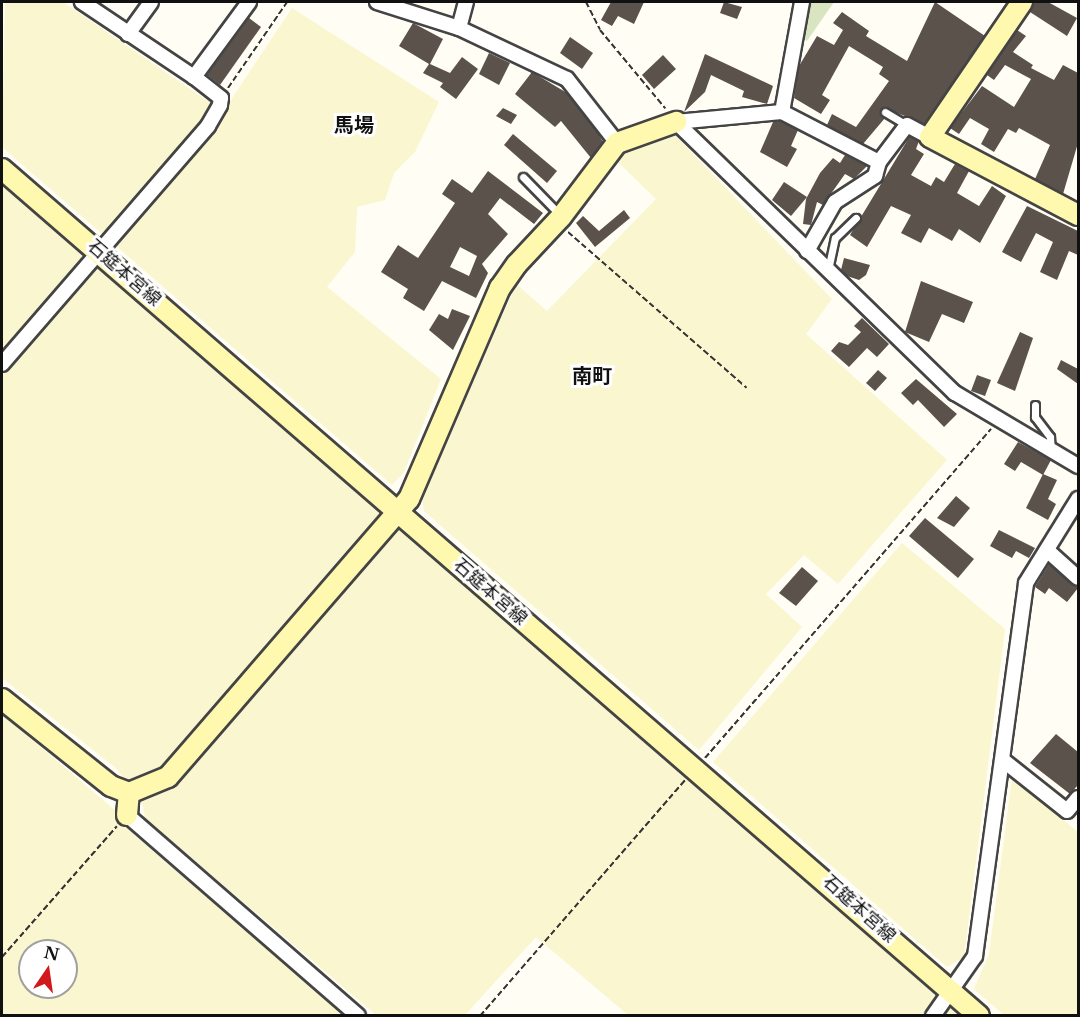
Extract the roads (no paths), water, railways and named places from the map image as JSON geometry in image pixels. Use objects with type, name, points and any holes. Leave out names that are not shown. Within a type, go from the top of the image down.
[{"type":"main road","points":[[1022,2],[930,137],[1078,215]]},
{"type":"main road","points":[[2,699],[90,771],[129,793],[156,784],[179,767],[399,512],[500,288],[559,220],[617,143],[676,122]]},
{"type":"main road","name":"石筵本宮線","points":[[2,169],[697,766],[979,1016]]},
{"type":"main road","points":[[127,815],[129,793]]},
{"type":"street","points":[[2,364],[208,126],[221,98],[194,77],[82,2]]},
{"type":"street","points":[[129,34],[151,2]]},
{"type":"street","points":[[194,77],[249,2]]},
{"type":"street","points":[[377,2],[459,28],[567,79],[617,143]]},
{"type":"street","points":[[459,28],[466,2]]},
{"type":"street","points":[[782,112],[802,2]]},
{"type":"street","points":[[676,122],[782,112],[879,162]]},
{"type":"street","points":[[676,122],[955,393],[1078,466]]},
{"type":"street","points":[[807,251],[835,202],[875,176],[879,162],[907,125],[930,137]]},
{"type":"street","points":[[933,1016],[953,993],[975,956],[1004,761],[1026,583],[1048,551],[1078,499]]},
{"type":"street","points":[[1048,551],[1078,578]]},
{"type":"street","points":[[1004,761],[1067,811],[1078,798]]},
{"type":"street","points":[[127,815],[358,1016]]},
{"type":"lane","points":[[885,112],[907,125]]},
{"type":"lane","points":[[523,177],[559,220]]},
{"type":"lane","points":[[828,272],[835,238],[856,218]]},
{"type":"lane","points":[[1035,405],[1035,417],[1050,436],[1051,450]]},
{"type":"district","name":"馬場","points":[[354,125]]},
{"type":"district","name":"南町","points":[[592,376]]}]
